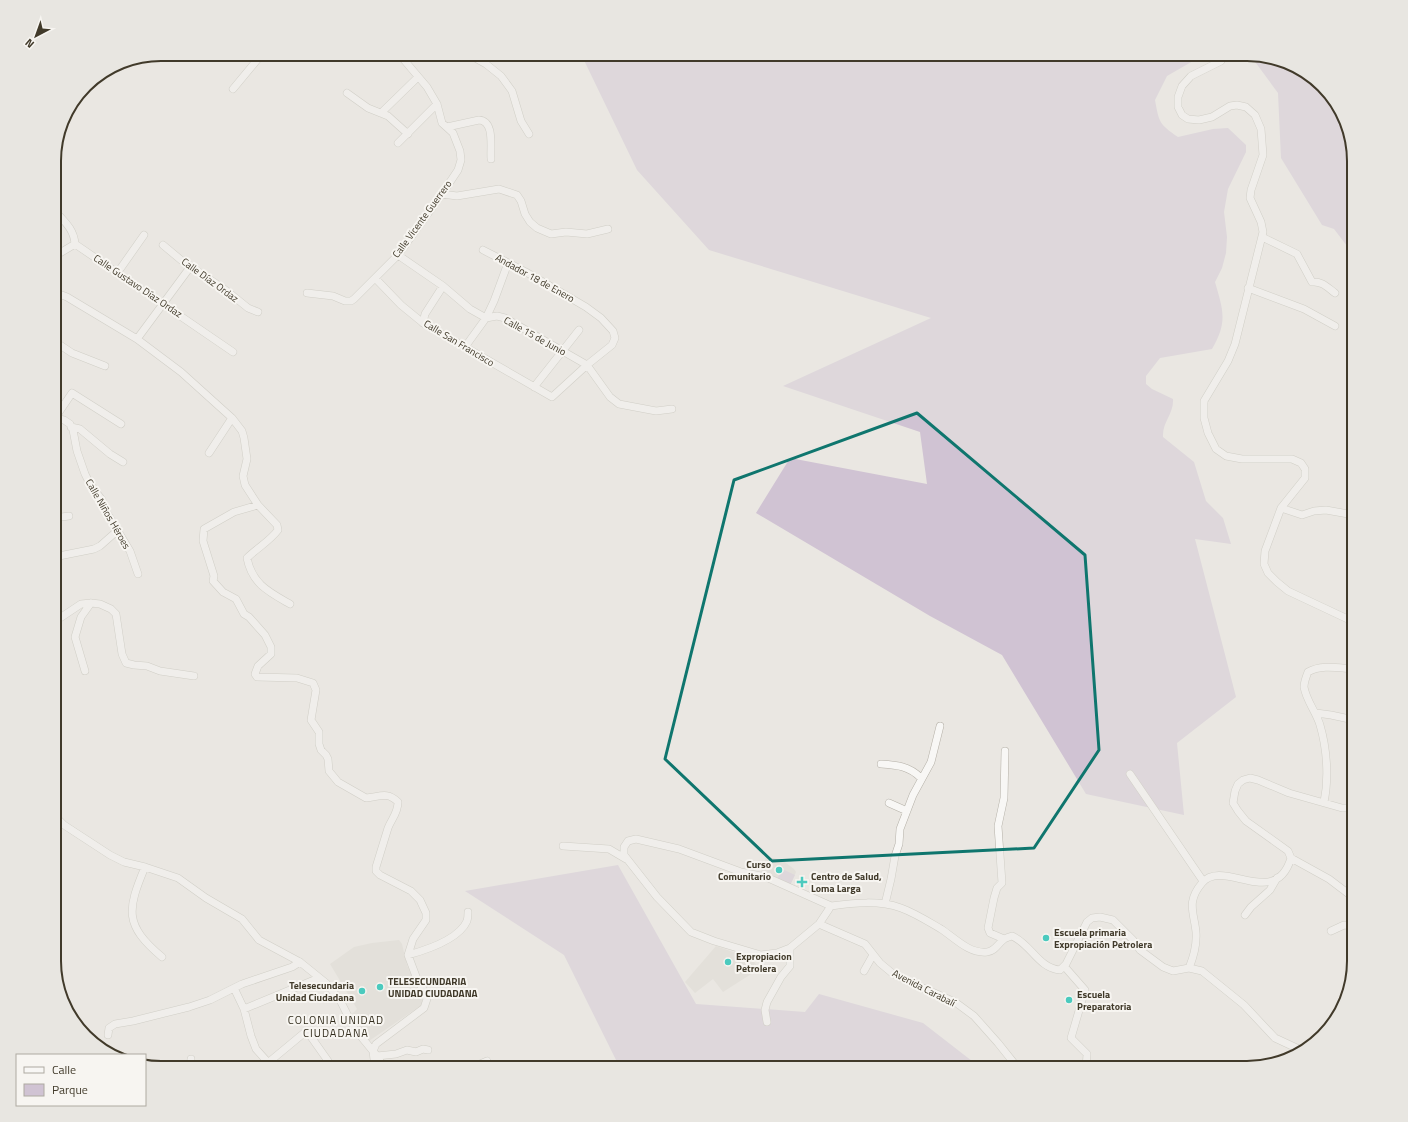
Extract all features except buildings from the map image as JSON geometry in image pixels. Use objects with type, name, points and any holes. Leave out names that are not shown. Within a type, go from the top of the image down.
[{"type":"street","points":[[233,89],[256,61]]},
{"type":"street","points":[[405,61],[427,87],[437,104],[442,122],[447,127],[479,120],[483,120],[487,123],[492,136],[491,158]]},
{"type":"street","points":[[481,61],[501,76],[512,92],[521,121],[529,134]]},
{"type":"street","points":[[1221,61],[1191,76],[1182,86],[1178,97],[1178,107],[1182,115],[1188,119],[1199,120],[1212,117],[1230,106],[1237,105],[1246,107],[1255,115],[1260,129],[1263,155],[1251,190],[1250,198],[1261,222],[1263,232],[1235,344],[1228,361],[1204,401],[1204,418],[1208,433],[1216,449],[1226,456],[1242,459],[1292,458],[1301,463],[1304,469],[1304,478],[1281,508],[1265,551],[1264,564],[1268,573],[1288,591],[1347,619]]},
{"type":"street","points":[[381,113],[418,77]]},
{"type":"street","points":[[347,93],[368,108],[388,116],[408,134]]},
{"type":"street","points":[[398,143],[437,104]]},
{"type":"street","name":"Calle Vicente Guerrero","points":[[307,293],[333,296],[345,301],[351,301],[398,255],[458,170],[461,160],[460,151],[453,133],[447,127]]},
{"type":"street","points":[[442,194],[457,196],[499,189],[517,195],[530,222],[537,228],[551,234],[566,232],[587,234],[608,230]]},
{"type":"street","points":[[61,217],[70,227],[75,237],[75,244],[61,252]]},
{"type":"street","points":[[118,272],[144,235]]},
{"type":"street","points":[[1262,237],[1297,254],[1312,282],[1318,281],[1323,283],[1335,293]]},
{"type":"street","name":"Calle Gustavo Díaz Ordaz","points":[[75,244],[233,352]]},
{"type":"street","name":"Calle Díaz Ordaz","points":[[163,245],[181,260],[227,291],[248,308],[258,312]]},
{"type":"street","name":"Andador 18 de Enero","points":[[483,250],[586,307],[601,318],[613,331],[615,338],[612,345],[587,365]]},
{"type":"street","name":"Calle 15 de Junio","points":[[398,255],[443,286],[470,309],[486,318],[497,316],[505,318],[587,365],[610,397],[619,404],[656,411],[672,409]]},
{"type":"street","points":[[465,347],[486,318],[508,263]]},
{"type":"street","points":[[137,339],[191,266]]},
{"type":"street","name":"Calle San Francisco","points":[[375,278],[401,306],[423,323],[552,397],[587,365]]},
{"type":"street","points":[[423,323],[425,314],[443,286]]},
{"type":"street","points":[[1248,288],[1304,309],[1335,326]]},
{"type":"street","points":[[61,295],[137,339],[181,372],[232,418],[242,431],[247,459],[243,476],[245,485],[258,506],[277,525],[278,530],[273,536],[256,548],[247,558],[249,567],[255,578],[270,593],[290,604]]},
{"type":"street","points":[[534,387],[579,330]]},
{"type":"street","points":[[61,346],[72,353],[105,366]]},
{"type":"street","points":[[61,409],[72,393],[121,424]]},
{"type":"street","points":[[209,453],[232,418]]},
{"type":"street","points":[[61,419],[64,420],[71,427],[80,429],[110,454],[123,462]]},
{"type":"street","name":"Calle Niños Héroes","points":[[71,427],[85,474],[90,484],[102,500],[107,514],[130,551],[138,574]]},
{"type":"street","points":[[258,506],[234,512],[204,529],[203,541],[214,576],[213,581],[223,592],[236,599],[244,614],[249,617],[261,631],[271,647],[271,654],[258,666],[256,674],[258,677],[297,678],[313,683],[316,690],[311,720],[319,732],[319,744],[328,759],[329,771],[338,782],[366,798],[378,795],[391,796],[398,802],[398,809],[389,826],[376,871],[380,875],[417,896],[426,913],[426,920],[413,939],[408,955],[417,979],[427,999],[424,1008],[376,1044],[375,1061]]},
{"type":"street","points":[[1281,508],[1302,515],[1314,511],[1326,510],[1347,514]]},
{"type":"street","points":[[61,517],[69,516]]},
{"type":"street","points":[[61,556],[94,549],[100,546],[117,531]]},
{"type":"street","points":[[85,671],[75,637],[81,617],[91,603]]},
{"type":"street","points":[[61,617],[81,604],[100,604],[111,609],[116,614],[122,654],[126,663],[147,666],[160,671],[194,676]]},
{"type":"street","points":[[1324,802],[1326,793],[1326,756],[1324,739],[1316,713],[1308,700],[1304,688],[1308,672],[1312,669],[1347,669]]},
{"type":"street","points":[[1316,713],[1347,718]]},
{"type":"street","points":[[885,904],[899,844],[900,829],[913,795],[931,762],[940,726]]},
{"type":"street","points":[[1004,939],[990,933],[988,928],[997,888],[1002,884],[998,826],[1004,798],[1005,751]]},
{"type":"street","points":[[881,764],[906,767],[916,772],[921,778]]},
{"type":"street","points":[[1130,774],[1203,881]]},
{"type":"street","points":[[1347,808],[1342,808],[1289,793],[1250,778],[1243,780],[1238,784],[1233,803],[1246,821],[1288,851],[1291,858],[1329,879],[1347,892]]},
{"type":"street","points":[[889,803],[907,811]]},
{"type":"street","points":[[61,822],[110,855],[124,862],[178,878],[206,898],[242,919],[259,940],[300,962],[326,983],[340,1000],[354,1028],[380,1061]]},
{"type":"street","points":[[832,906],[819,924],[790,948],[777,953],[761,955],[714,941],[691,932],[657,898],[624,855],[624,847],[628,841],[636,839],[679,849],[741,872],[766,877],[832,906],[849,903],[885,904],[902,908],[942,930],[966,947],[976,951],[992,951],[1004,939],[1012,936],[1020,939],[1040,961],[1053,969],[1060,970],[1066,964],[1086,922],[1092,918],[1100,917],[1113,920],[1133,940],[1140,950],[1163,967],[1173,971],[1189,968],[1202,971],[1244,1005],[1275,1038],[1296,1048]]},
{"type":"street","points":[[563,846],[609,849],[628,860]]},
{"type":"street","points":[[1245,915],[1250,906],[1270,890],[1288,867],[1291,858]]},
{"type":"street","points":[[145,867],[134,894],[132,912],[133,923],[148,946],[162,957]]},
{"type":"street","points":[[1189,968],[1195,953],[1196,932],[1191,912],[1193,898],[1203,881],[1213,876],[1221,875],[1255,883],[1267,882],[1278,878]]},
{"type":"street","points":[[408,955],[424,950],[458,933],[467,921],[468,912]]},
{"type":"street","name":"Avenida Carabalí","points":[[819,924],[865,944],[873,955],[892,973],[955,1002],[974,1016],[1012,1061]]},
{"type":"street","points":[[1331,931],[1344,925],[1347,925]]},
{"type":"street","points":[[767,1022],[765,1010],[767,1002],[781,977],[790,966],[790,948]]},
{"type":"street","points":[[864,971],[873,955]]},
{"type":"street","points":[[108,1035],[109,1028],[115,1024],[189,1007],[210,1000],[242,984],[292,967],[300,962]]},
{"type":"street","points":[[1064,966],[1085,990],[1071,1038],[1087,1054],[1086,1061]]},
{"type":"street","points":[[244,1009],[319,978]]},
{"type":"street","points":[[234,988],[244,1009],[256,1049],[267,1061]]},
{"type":"street","points":[[275,1061],[304,1033],[309,1034],[328,1061]]},
{"type":"street","points":[[375,1054],[396,1054],[407,1050],[416,1052],[423,1049],[428,1050]]},
{"type":"highlighted area","points":[[917,413],[1085,555],[1099,750],[1034,848],[772,861],[665,759],[734,480]]},
{"type":"shaded area","name":"Curso Comunitario","points":[[766,857],[782,860],[794,869],[796,872],[790,886],[761,872]]},
{"type":"shaded area","name":"TELESECUNDARIA UNIDAD CIUDADANA","points":[[399,940],[402,944],[407,965],[423,1004],[369,1041],[351,1015],[357,1009],[330,964],[354,947]]},
{"type":"shaded area","name":"Expropiacion Petrolera","points":[[716,946],[739,954],[748,953],[759,969],[723,992],[713,979],[695,993],[685,982]]},
{"type":"green space","points":[[584,61],[1193,61],[1167,76],[1155,100],[1161,122],[1167,129],[1178,137],[1213,129],[1228,128],[1246,145],[1246,152],[1228,189],[1224,212],[1227,237],[1226,253],[1222,268],[1215,282],[1222,308],[1222,323],[1217,340],[1212,349],[1160,358],[1146,376],[1146,384],[1152,389],[1173,399],[1172,409],[1164,427],[1163,437],[1194,462],[1206,501],[1223,518],[1231,544],[1195,539],[1236,697],[1177,743],[1184,815],[1086,794],[1002,655],[930,616],[756,513],[790,458],[927,484],[920,432],[783,386],[931,318],[709,250],[637,170]]},
{"type":"green space","points":[[1254,61],[1279,66],[1303,78],[1318,90],[1334,111],[1342,129],[1346,148],[1347,246],[1334,229],[1322,225],[1281,158],[1278,93]]},
{"type":"green space","points":[[618,865],[696,1004],[805,1012],[819,994],[923,1023],[972,1061],[617,1061],[564,955],[465,891]]},
{"type":"green space","points":[[782,869],[795,875],[790,885],[777,879]]},
{"type":"place","name":"Curso Comunitario","points":[[779,870]]},
{"type":"place","name":"Centro de Salud, Loma Larga","points":[[802,882]]},
{"type":"place","name":"Escuela primaria Expropiación Petrolera","points":[[1046,938]]},
{"type":"place","name":"Expropiacion Petrolera","points":[[728,962]]},
{"type":"place","name":"TELESECUNDARIA UNIDAD CIUDADANA","points":[[380,987]]},
{"type":"place","name":"Telesecundaria Unidad Ciudadana","points":[[362,991]]},
{"type":"place","name":"Escuela Preparatoria","points":[[1069,1000]]},
{"type":"district","name":"COLONIA UNIDAD CIUDADANA","points":[[336,1026]]}]
